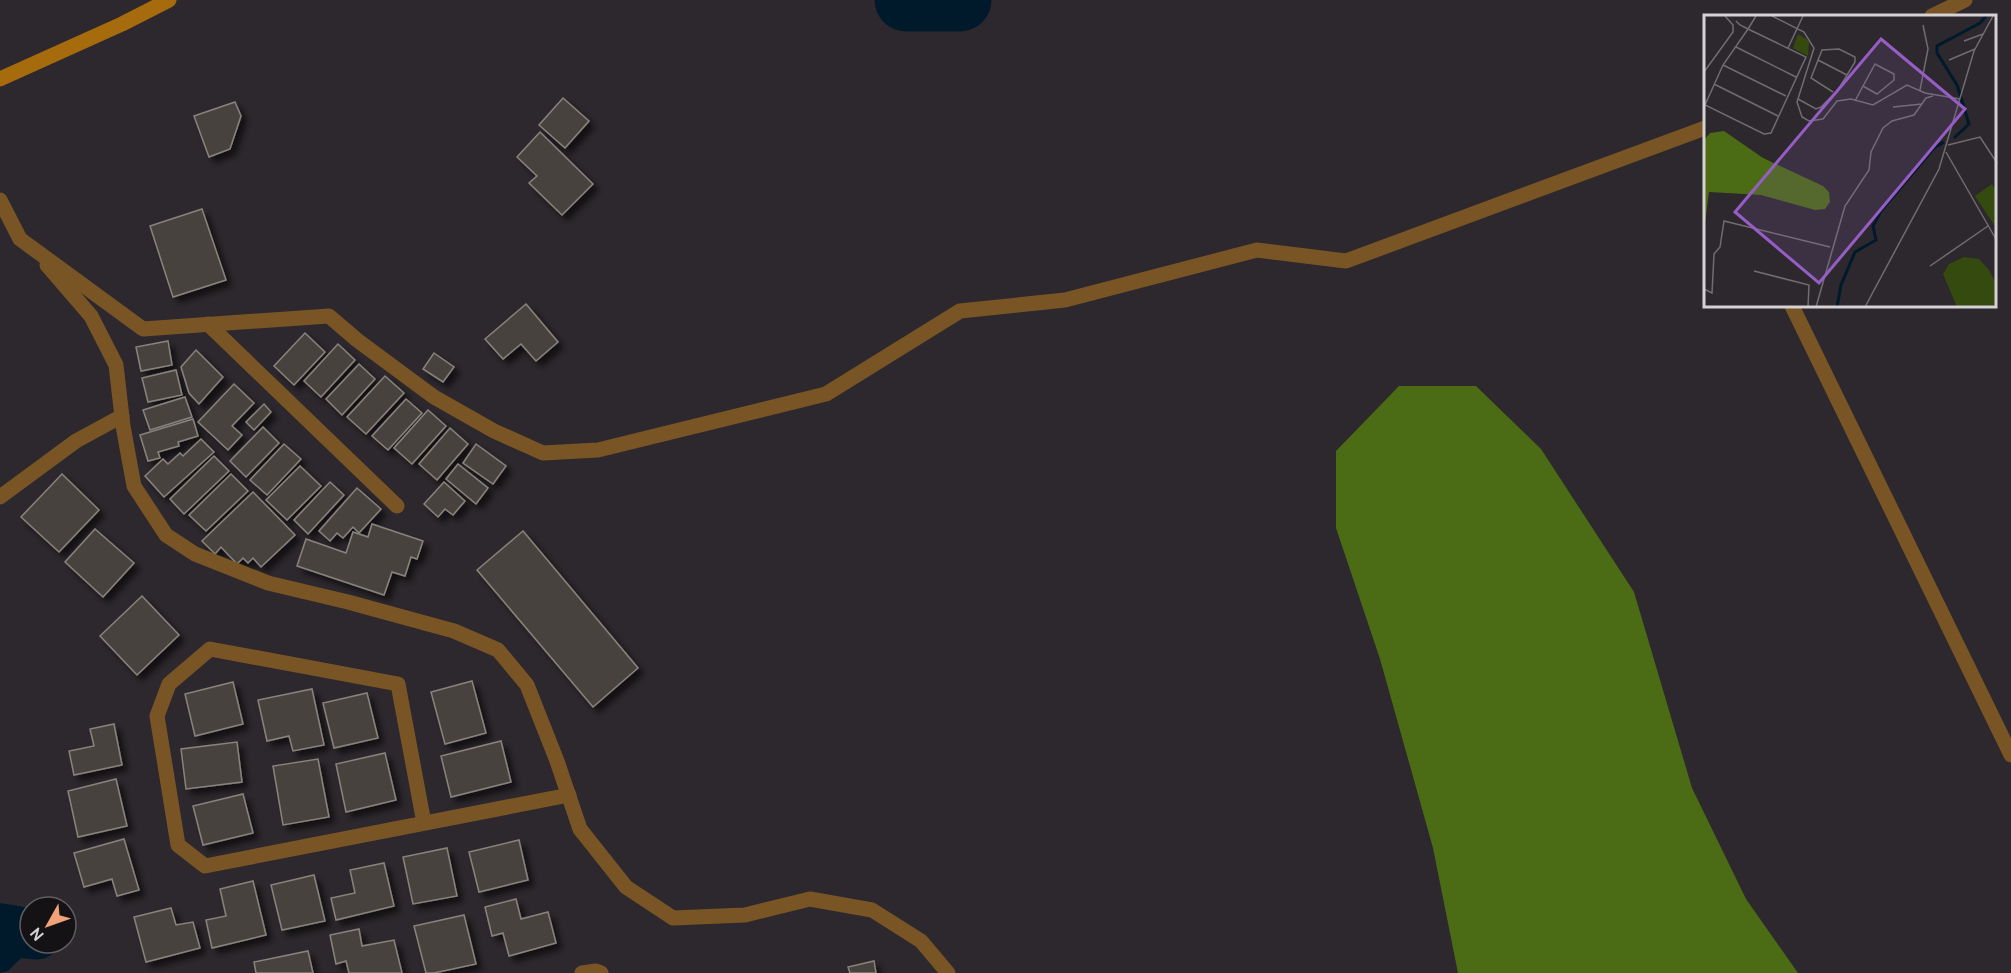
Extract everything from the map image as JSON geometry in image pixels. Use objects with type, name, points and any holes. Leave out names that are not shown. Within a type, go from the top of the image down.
[{"type":"street","points":[[0,79],[122,24],[169,0]]},
{"type":"street","points":[[1934,15],[1965,0]]},
{"type":"street","points":[[0,200],[20,239],[30,244],[143,329],[329,316],[357,340],[434,397],[494,431],[543,453],[598,450],[826,394],[960,311],[1065,300],[1257,250],[1346,261],[1704,128]]},
{"type":"street","points":[[30,244],[91,316],[117,365],[122,416],[134,486],[166,535],[195,554],[268,583],[453,631],[498,650],[527,685],[580,829],[626,887],[673,918],[745,915],[810,899],[872,910],[921,941],[948,973]]},
{"type":"street","points":[[1793,308],[2011,755]]},
{"type":"street","points":[[208,324],[397,506]]},
{"type":"street","points":[[0,497],[76,441],[122,416]]},
{"type":"street","points":[[424,823],[398,684],[210,649],[169,684],[158,716],[178,845],[205,866],[569,795]]},
{"type":"street","points":[[582,973],[596,971],[601,973]]},
{"type":"green space","points":[[1399,386],[1476,386],[1541,449],[1634,592],[1692,788],[1746,899],[1798,973],[1458,973],[1433,848],[1380,659],[1336,528],[1336,451]]},
{"type":"water","points":[[0,903],[18,906],[18,955],[50,955],[40,959],[21,958],[8,971],[0,973]]},
{"type":"building","points":[[563,98],[589,121],[565,148],[539,125]]},
{"type":"building","points":[[235,102],[241,116],[230,149],[209,157],[194,116]]},
{"type":"building","points":[[540,132],[593,184],[562,215],[529,183],[537,176],[517,157]]},
{"type":"building","points":[[202,209],[226,280],[173,297],[150,226]]},
{"type":"building","points":[[526,304],[558,342],[536,361],[521,344],[503,359],[485,339]]},
{"type":"building","points":[[305,333],[325,352],[294,385],[274,366]]},
{"type":"building","points":[[168,341],[172,365],[141,371],[136,347]]},
{"type":"building","points":[[338,344],[355,360],[321,397],[304,381]]},
{"type":"building","points":[[196,350],[223,377],[199,404],[189,393],[181,367]]},
{"type":"building","points":[[434,353],[454,367],[443,382],[423,369]]},
{"type":"building","points":[[359,364],[375,379],[342,415],[326,399]]},
{"type":"building","points":[[176,370],[182,395],[148,402],[142,378]]},
{"type":"building","points":[[385,376],[404,393],[366,434],[347,417]]},
{"type":"building","points":[[234,384],[254,403],[232,426],[242,435],[228,450],[198,422]]},
{"type":"building","points":[[185,397],[192,417],[150,430],[143,410]]},
{"type":"building","points":[[406,399],[422,413],[388,450],[372,436]]},
{"type":"building","points":[[264,404],[271,412],[254,430],[246,422]]},
{"type":"building","points":[[428,410],[446,426],[412,464],[394,448]]},
{"type":"building","points":[[193,419],[198,436],[178,442],[179,446],[158,452],[160,458],[148,461],[140,435]]},
{"type":"building","points":[[263,427],[279,443],[246,477],[230,461]]},
{"type":"building","points":[[450,428],[468,444],[437,480],[419,464]]},
{"type":"building","points":[[201,439],[214,452],[164,497],[145,476],[163,459],[168,464],[180,453],[183,456]]},
{"type":"building","points":[[284,444],[301,459],[267,495],[250,480]]},
{"type":"building","points":[[476,444],[506,466],[493,484],[463,463]]},
{"type":"building","points":[[214,456],[229,471],[184,514],[170,499]]},
{"type":"building","points":[[458,464],[488,488],[476,504],[446,479]]},
{"type":"building","points":[[300,466],[321,486],[287,520],[266,500]]},
{"type":"building","points":[[62,474],[99,510],[59,552],[21,517]]},
{"type":"building","points":[[231,474],[248,491],[206,531],[189,515]]},
{"type":"building","points":[[330,482],[344,495],[308,534],[294,520]]},
{"type":"building","points":[[444,482],[465,501],[453,515],[445,509],[438,517],[424,504]]},
{"type":"building","points":[[357,488],[381,509],[359,533],[353,527],[343,538],[337,533],[330,541],[319,531]]},
{"type":"building","points":[[253,492],[295,535],[261,567],[253,558],[248,563],[243,558],[237,564],[221,547],[215,554],[202,541]]},
{"type":"building","points":[[372,524],[423,541],[417,559],[411,557],[405,576],[392,572],[384,595],[297,566],[306,539],[346,553],[353,532],[368,537]]},
{"type":"building","points":[[95,529],[134,563],[103,597],[65,562]]},
{"type":"building","points":[[523,531],[638,668],[593,707],[477,570]]},
{"type":"building","points":[[142,596],[179,635],[137,675],[100,636]]},
{"type":"building","points":[[472,681],[486,733],[445,744],[431,692]]},
{"type":"building","points":[[233,682],[243,724],[195,736],[185,694]]},
{"type":"building","points":[[312,689],[324,745],[293,751],[289,736],[267,741],[258,700]]},
{"type":"building","points":[[367,693],[378,738],[334,748],[323,703]]},
{"type":"building","points":[[114,724],[122,765],[74,775],[69,751],[94,746],[90,729]]},
{"type":"building","points":[[501,741],[511,782],[451,797],[441,756]]},
{"type":"building","points":[[237,742],[242,782],[186,789],[181,749]]},
{"type":"building","points":[[385,753],[396,800],[346,812],[336,764]]},
{"type":"building","points":[[318,759],[329,817],[283,825],[273,766]]},
{"type":"building","points":[[116,779],[127,826],[78,837],[68,791]]},
{"type":"building","points":[[243,794],[253,833],[203,845],[193,806]]},
{"type":"building","points":[[124,839],[139,890],[117,896],[112,879],[84,887],[74,853]]},
{"type":"building","points":[[519,840],[528,880],[479,892],[469,852]]},
{"type":"building","points":[[447,848],[457,896],[413,904],[403,857]]},
{"type":"building","points":[[384,863],[394,906],[336,920],[331,898],[355,893],[350,870]]},
{"type":"building","points":[[314,875],[325,921],[282,930],[271,885]]},
{"type":"building","points":[[253,881],[266,935],[212,948],[206,920],[226,916],[220,889]]},
{"type":"building","points":[[516,899],[521,919],[548,912],[556,943],[509,956],[503,933],[492,936],[485,907]]},
{"type":"building","points":[[171,908],[176,925],[193,922],[200,948],[146,962],[134,917]]},
{"type":"building","points":[[464,915],[476,964],[426,973],[414,926]]},
{"type":"building","points":[[359,929],[362,946],[394,940],[402,973],[349,973],[346,961],[336,964],[330,935]]},
{"type":"building","points":[[308,951],[313,973],[256,973],[254,962]]},
{"type":"building","points":[[874,961],[876,973],[850,973],[848,967]]},
{"type":"waterway","points":[[906,0],[960,0]]}]
